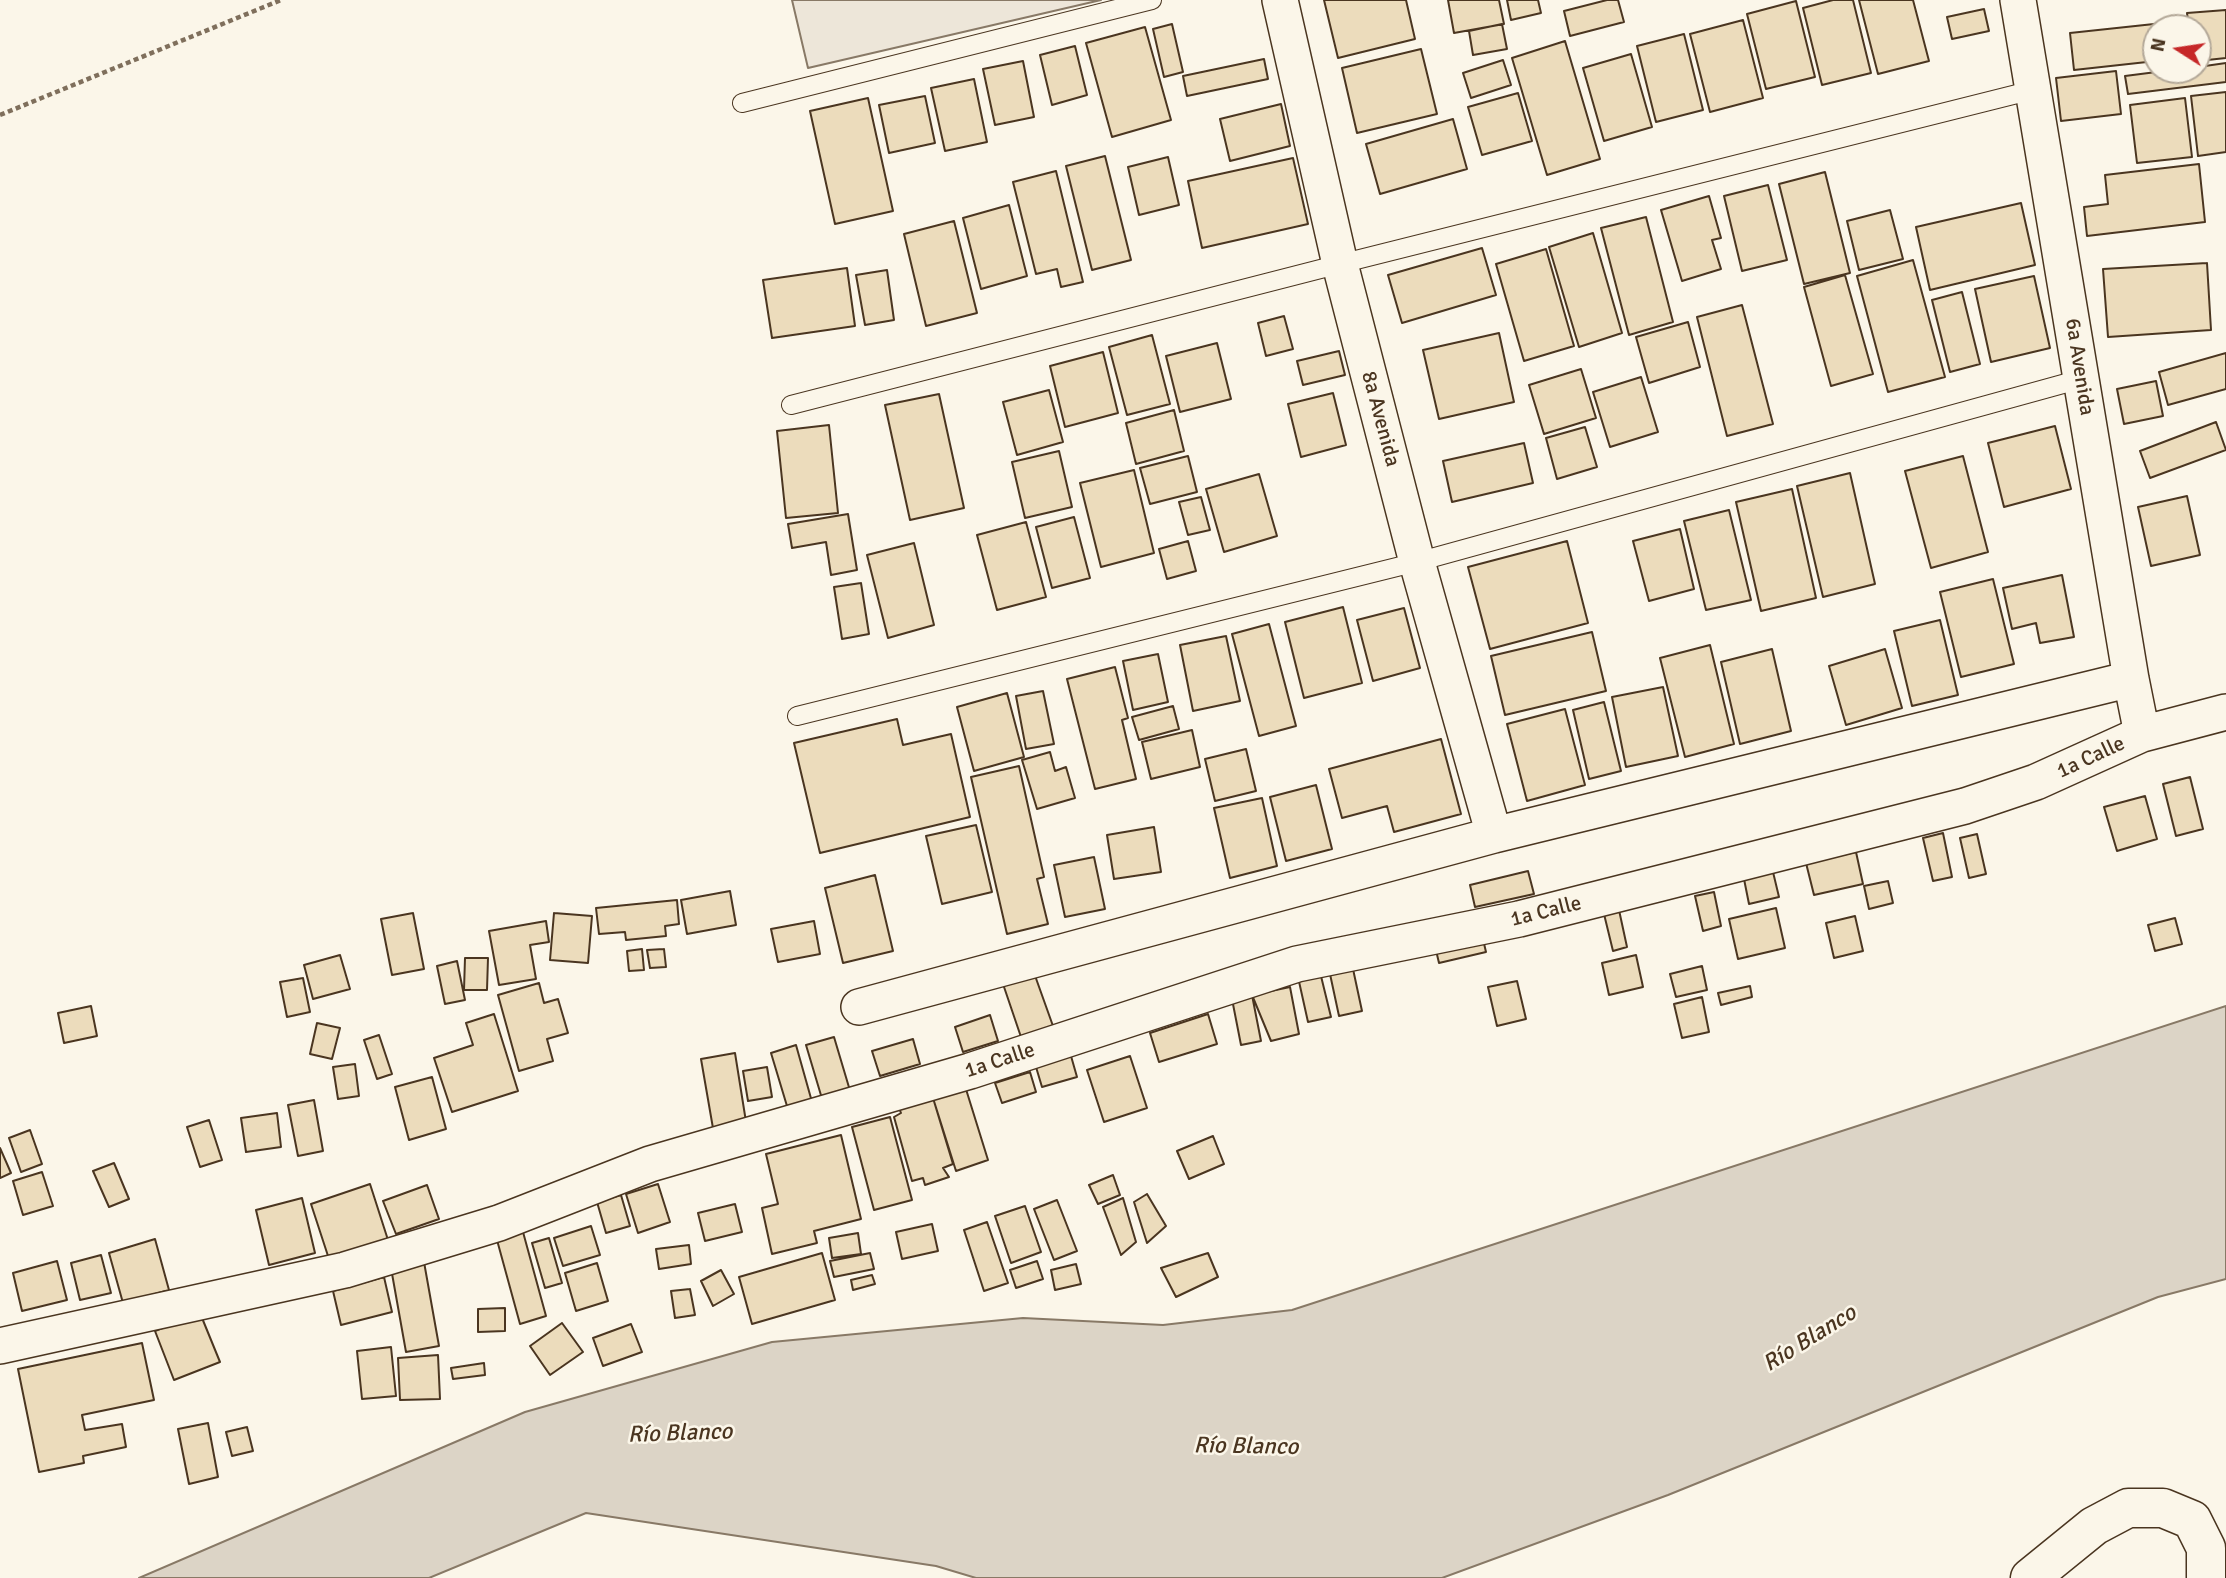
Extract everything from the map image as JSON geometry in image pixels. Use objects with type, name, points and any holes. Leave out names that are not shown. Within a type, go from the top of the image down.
[{"type":"main road","points":[[2030,1578],[2094,1526],[2128,1508],[2163,1508],[2192,1520],[2206,1548],[2207,1574]]},
{"type":"street","name":"8a Avenida","points":[[1280,0],[1340,264],[1417,562],[1494,835]]},
{"type":"street","name":"6a Avenida","points":[[2018,0],[2142,734]]},
{"type":"street","points":[[859,1007],[1494,835],[2131,679]]},
{"type":"street","name":"1a Calle","points":[[0,1346],[345,1270],[499,1223],[650,1164],[983,1067],[1297,964],[1519,919],[1965,806],[2036,782],[2142,734],[2226,712]]},
{"type":"lane","points":[[742,103],[1152,0]]},
{"type":"lane","points":[[791,405],[2034,90]]},
{"type":"lane","points":[[797,716],[1417,562],[2081,379]]},
{"type":"path","points":[[0,115],[281,0]]},
{"type":"shaded area","points":[[792,0],[1101,0],[808,68]]},
{"type":"water","name":"Río Blanco","points":[[2226,1006],[2226,1279],[2158,1297],[1668,1495],[1442,1578],[976,1578],[936,1566],[586,1513],[429,1578],[139,1578],[525,1412],[772,1342],[1023,1318],[1163,1325],[1292,1310]]},
{"type":"building","points":[[1324,0],[1406,0],[1415,39],[1338,58]]},
{"type":"building","points":[[1448,0],[1499,0],[1504,24],[1454,33]]},
{"type":"building","points":[[1507,0],[1538,0],[1541,13],[1511,20]]},
{"type":"building","points":[[1607,0],[1618,0],[1624,22],[1570,36],[1564,11]]},
{"type":"building","points":[[1833,0],[1853,0],[1871,73],[1822,85],[1803,8]]},
{"type":"building","points":[[1859,0],[1913,0],[1929,61],[1878,74]]},
{"type":"building","points":[[1796,1],[1815,77],[1766,89],[1747,14]]},
{"type":"building","points":[[1984,9],[1989,31],[1952,39],[1947,17]]},
{"type":"building","points":[[2226,10],[2226,58],[2212,60],[2212,14],[2187,13]]},
{"type":"building","points":[[1743,20],[1763,98],[1710,112],[1690,34]]},
{"type":"building","points":[[1172,24],[1183,72],[1164,77],[1153,29]]},
{"type":"building","points":[[1502,24],[1507,49],[1473,55],[1469,31]]},
{"type":"building","points":[[2142,25],[2142,63],[2074,70],[2070,33]]},
{"type":"building","points":[[1145,27],[1171,120],[1112,137],[1086,43]]},
{"type":"building","points":[[1684,34],[1703,110],[1656,122],[1637,46]]},
{"type":"building","points":[[1565,41],[1600,159],[1547,175],[1512,58]]},
{"type":"building","points":[[1075,46],[1087,95],[1052,105],[1040,55]]},
{"type":"building","points":[[1421,49],[1437,114],[1357,133],[1342,68]]},
{"type":"building","points":[[1631,54],[1652,127],[1604,141],[1583,68]]},
{"type":"building","points":[[1264,59],[1268,79],[1187,96],[1183,76]]},
{"type":"building","points":[[1503,60],[1511,85],[1471,98],[1463,73]]},
{"type":"building","points":[[1023,61],[1034,117],[995,125],[983,69]]},
{"type":"building","points":[[2226,63],[2226,82],[2212,84],[2212,65]]},
{"type":"building","points":[[2116,71],[2121,114],[2061,121],[2056,78]]},
{"type":"building","points":[[2142,74],[2142,84],[2210,84],[2128,94],[2125,76]]},
{"type":"building","points":[[974,79],[987,142],[945,151],[931,88]]},
{"type":"building","points":[[2226,92],[2226,152],[2198,156],[2191,96]]},
{"type":"building","points":[[1518,93],[1532,141],[1482,155],[1468,107]]},
{"type":"building","points":[[925,96],[935,143],[889,153],[879,105]]},
{"type":"building","points":[[868,98],[893,211],[835,224],[810,111]]},
{"type":"building","points":[[2185,98],[2192,157],[2137,163],[2130,105]]},
{"type":"building","points":[[1281,104],[1290,146],[1230,161],[1220,119]]},
{"type":"building","points":[[1453,119],[1467,169],[1380,194],[1366,144]]},
{"type":"building","points":[[1105,156],[1131,260],[1092,270],[1066,166]]},
{"type":"building","points":[[1168,157],[1179,205],[1139,215],[1128,167]]},
{"type":"building","points":[[1293,158],[1308,224],[1202,248],[1188,181]]},
{"type":"building","points":[[2199,164],[2205,222],[2087,236],[2084,207],[2108,204],[2105,175]]},
{"type":"building","points":[[1056,171],[1083,282],[1061,287],[1057,269],[1036,274],[1013,182]]},
{"type":"building","points":[[1825,172],[1850,273],[1804,284],[1779,184]]},
{"type":"building","points":[[1768,185],[1787,260],[1742,271],[1724,196]]},
{"type":"building","points":[[1709,196],[1721,238],[1712,240],[1721,269],[1682,281],[1661,210]]},
{"type":"building","points":[[2021,203],[2035,265],[1930,290],[1916,227]]},
{"type":"building","points":[[1009,205],[1027,276],[981,289],[963,218]]},
{"type":"building","points":[[1890,210],[1903,259],[1859,270],[1847,221]]},
{"type":"building","points":[[1646,217],[1673,322],[1629,335],[1601,228]]},
{"type":"building","points":[[954,221],[977,313],[926,326],[904,234]]},
{"type":"building","points":[[1593,233],[1622,333],[1579,347],[1549,247]]},
{"type":"building","points":[[1482,248],[1496,295],[1402,323],[1388,275]]},
{"type":"building","points":[[1546,249],[1574,346],[1524,361],[1496,264]]},
{"type":"building","points":[[1913,260],[1945,377],[1888,392],[1857,276]]},
{"type":"building","points":[[2207,263],[2211,330],[2108,337],[2103,269]]},
{"type":"building","points":[[847,268],[855,326],[772,338],[763,280]]},
{"type":"building","points":[[887,270],[894,320],[865,325],[856,275]]},
{"type":"building","points":[[1845,275],[1873,374],[1831,386],[1804,287]]},
{"type":"building","points":[[2034,276],[2050,348],[1991,362],[1975,289]]},
{"type":"building","points":[[1962,292],[1980,364],[1950,372],[1932,300]]},
{"type":"building","points":[[1742,305],[1773,424],[1727,436],[1697,317]]},
{"type":"building","points":[[1284,316],[1293,349],[1266,356],[1258,323]]},
{"type":"building","points":[[1688,322],[1700,367],[1649,383],[1636,337]]},
{"type":"building","points":[[1499,333],[1514,402],[1439,419],[1423,350]]},
{"type":"building","points":[[1152,335],[1170,404],[1127,415],[1109,347]]},
{"type":"building","points":[[1217,343],[1231,399],[1180,412],[1166,356]]},
{"type":"building","points":[[1339,351],[1345,375],[1303,385],[1297,361]]},
{"type":"building","points":[[1103,352],[1118,413],[1065,427],[1050,366]]},
{"type":"building","points":[[2226,353],[2226,389],[2168,405],[2159,372]]},
{"type":"building","points":[[1581,369],[1596,418],[1544,434],[1529,385]]},
{"type":"building","points":[[1641,377],[1658,432],[1610,447],[1593,392]]},
{"type":"building","points":[[2156,381],[2163,416],[2124,424],[2117,389]]},
{"type":"building","points":[[1049,390],[1063,442],[1017,455],[1003,402]]},
{"type":"building","points":[[1333,393],[1346,445],[1301,457],[1288,404]]},
{"type":"building","points":[[939,394],[964,508],[910,520],[885,405]]},
{"type":"building","points":[[1174,410],[1184,451],[1136,464],[1126,423]]},
{"type":"building","points":[[2216,422],[2226,450],[2150,478],[2140,451]]},
{"type":"building","points":[[829,425],[838,513],[786,518],[777,431]]},
{"type":"building","points":[[2055,426],[2071,489],[2004,507],[1988,443]]},
{"type":"building","points":[[1585,427],[1597,467],[1557,479],[1546,438]]},
{"type":"building","points":[[1524,443],[1533,483],[1452,502],[1443,461]]},
{"type":"building","points":[[1059,451],[1072,507],[1025,518],[1012,462]]},
{"type":"building","points":[[1188,456],[1197,492],[1150,504],[1140,468]]},
{"type":"building","points":[[1963,456],[1988,552],[1931,568],[1905,471]]},
{"type":"building","points":[[1134,470],[1154,553],[1101,567],[1080,483]]},
{"type":"building","points":[[1850,473],[1875,584],[1823,597],[1797,486]]},
{"type":"building","points":[[1259,474],[1277,536],[1224,552],[1206,489]]},
{"type":"building","points":[[1792,489],[1816,598],[1761,611],[1736,502]]},
{"type":"building","points":[[2187,496],[2200,555],[2151,566],[2138,507]]},
{"type":"building","points":[[1201,497],[1210,530],[1188,535],[1179,502]]},
{"type":"building","points":[[1729,510],[1751,600],[1706,610],[1684,521]]},
{"type":"building","points":[[848,514],[857,570],[831,575],[826,542],[792,548],[788,524]]},
{"type":"building","points":[[1074,517],[1090,578],[1052,588],[1036,527]]},
{"type":"building","points":[[1026,522],[1046,597],[997,610],[977,535]]},
{"type":"building","points":[[1680,529],[1694,589],[1649,601],[1633,541]]},
{"type":"building","points":[[1188,541],[1196,571],[1167,579],[1159,549]]},
{"type":"building","points":[[1567,541],[1588,623],[1490,649],[1468,567]]},
{"type":"building","points":[[914,543],[934,625],[888,638],[867,555]]},
{"type":"building","points":[[2062,575],[2074,637],[2040,643],[2036,623],[2012,629],[2003,588]]},
{"type":"building","points":[[1993,579],[2014,664],[1961,677],[1940,592]]},
{"type":"building","points":[[861,583],[869,634],[842,639],[834,587]]},
{"type":"building","points":[[1343,607],[1362,683],[1304,698],[1285,622]]},
{"type":"building","points":[[1404,608],[1420,668],[1373,681],[1357,620]]},
{"type":"building","points":[[1940,620],[1958,695],[1912,706],[1894,631]]},
{"type":"building","points":[[1269,624],[1296,726],[1259,736],[1232,634]]},
{"type":"building","points":[[1592,632],[1606,691],[1505,715],[1491,656]]},
{"type":"building","points":[[1226,636],[1240,701],[1193,711],[1180,645]]},
{"type":"building","points":[[1710,645],[1734,744],[1685,757],[1660,658]]},
{"type":"building","points":[[1772,649],[1791,731],[1740,744],[1721,662]]},
{"type":"building","points":[[1885,649],[1902,708],[1846,725],[1829,666]]},
{"type":"building","points":[[1158,654],[1168,702],[1133,710],[1123,661]]},
{"type":"building","points":[[1115,667],[1128,718],[1122,720],[1136,779],[1095,789],[1067,679]]},
{"type":"building","points":[[1663,687],[1678,756],[1626,767],[1612,697]]},
{"type":"building","points":[[1043,691],[1054,744],[1026,749],[1016,696]]},
{"type":"building","points":[[1007,693],[1024,757],[974,771],[957,707]]},
{"type":"building","points":[[1604,702],[1621,771],[1589,779],[1573,710]]},
{"type":"building","points":[[1173,706],[1179,729],[1139,740],[1132,717]]},
{"type":"building","points":[[1565,709],[1585,785],[1527,801],[1507,724]]},
{"type":"building","points":[[897,719],[903,745],[951,734],[970,817],[820,853],[794,743]]},
{"type":"building","points":[[1192,730],[1200,767],[1151,779],[1142,742]]},
{"type":"building","points":[[1441,739],[1461,814],[1394,832],[1387,806],[1342,818],[1329,769]]},
{"type":"building","points":[[1246,749],[1256,791],[1215,801],[1205,759]]},
{"type":"building","points":[[1050,752],[1055,771],[1066,767],[1075,798],[1037,809],[1022,760]]},
{"type":"building","points":[[1019,766],[1044,877],[1037,879],[1048,924],[1007,934],[971,777]]},
{"type":"building","points":[[2190,777],[2203,829],[2176,836],[2163,784]]},
{"type":"building","points":[[1316,785],[1332,849],[1286,861],[1270,797]]},
{"type":"building","points":[[2145,796],[2157,839],[2117,851],[2104,807]]},
{"type":"building","points":[[1262,798],[1277,866],[1230,878],[1214,808]]},
{"type":"building","points":[[976,825],[992,892],[942,904],[926,836]]},
{"type":"building","points":[[1154,827],[1161,872],[1114,879],[1107,835]]},
{"type":"building","points":[[1943,833],[1952,877],[1933,881],[1923,838]]},
{"type":"building","points":[[1977,834],[1986,874],[1969,878],[1960,838]]},
{"type":"building","points":[[1856,852],[1863,884],[1814,895],[1806,863]]},
{"type":"building","points":[[1094,857],[1105,909],[1065,917],[1054,865]]},
{"type":"building","points":[[1528,871],[1534,894],[1475,907],[1470,885]]},
{"type":"building","points":[[1773,872],[1779,897],[1749,904],[1744,879]]},
{"type":"building","points":[[875,875],[893,951],[843,963],[825,888]]},
{"type":"building","points":[[1888,881],[1893,903],[1869,909],[1864,886]]},
{"type":"building","points":[[730,891],[736,925],[687,934],[681,900]]},
{"type":"building","points":[[1714,892],[1721,926],[1703,931],[1695,896]]},
{"type":"building","points":[[677,900],[679,924],[665,926],[666,936],[626,940],[625,932],[599,934],[596,908]]},
{"type":"building","points":[[1776,908],[1785,948],[1738,959],[1729,919]]},
{"type":"building","points":[[1619,910],[1627,947],[1613,951],[1604,914]]},
{"type":"building","points":[[413,913],[424,969],[392,975],[381,919]]},
{"type":"building","points":[[554,913],[592,916],[588,963],[550,960]]},
{"type":"building","points":[[1855,916],[1863,951],[1834,958],[1826,923]]},
{"type":"building","points":[[2175,918],[2182,944],[2155,951],[2148,925]]},
{"type":"building","points":[[546,921],[549,942],[530,945],[536,979],[499,985],[489,931]]},
{"type":"building","points":[[814,921],[820,954],[778,962],[771,929]]},
{"type":"building","points":[[1482,935],[1486,952],[1439,963],[1435,946]]},
{"type":"building","points":[[642,949],[644,970],[629,971],[627,951]]},
{"type":"building","points":[[664,949],[666,967],[650,968],[647,950]]},
{"type":"building","points":[[340,955],[350,989],[313,999],[304,965]]},
{"type":"building","points":[[1636,955],[1643,987],[1609,995],[1602,963]]},
{"type":"building","points":[[465,958],[488,958],[487,990],[464,990]]},
{"type":"building","points":[[457,961],[465,1000],[445,1004],[437,966]]},
{"type":"building","points":[[1702,966],[1707,990],[1676,997],[1670,974]]},
{"type":"building","points":[[1353,969],[1362,1011],[1339,1016],[1330,974]]},
{"type":"building","points":[[1033,970],[1053,1026],[1021,1037],[1002,981]]},
{"type":"building","points":[[1320,972],[1331,1017],[1308,1022],[1298,977]]},
{"type":"building","points":[[303,978],[310,1012],[287,1017],[280,982]]},
{"type":"building","points":[[1517,981],[1526,1019],[1497,1026],[1488,987]]},
{"type":"building","points":[[539,983],[544,1003],[558,999],[568,1033],[547,1039],[553,1061],[519,1071],[498,995]]},
{"type":"building","points":[[1750,986],[1752,997],[1721,1005],[1718,993]]},
{"type":"building","points":[[1290,987],[1299,1034],[1271,1041],[1252,995]]},
{"type":"building","points":[[1252,995],[1261,1041],[1241,1045],[1232,999]]},
{"type":"building","points":[[1702,997],[1709,1032],[1682,1038],[1674,1004]]},
{"type":"building","points":[[91,1006],[97,1036],[64,1043],[58,1013]]},
{"type":"building","points":[[494,1014],[518,1091],[452,1112],[434,1058],[473,1045],[466,1023]]},
{"type":"building","points":[[1208,1014],[1217,1044],[1159,1062],[1150,1033]]},
{"type":"building","points":[[990,1015],[998,1041],[963,1052],[955,1027]]},
{"type":"building","points":[[317,1023],[340,1028],[332,1059],[310,1054]]},
{"type":"building","points":[[379,1035],[392,1074],[377,1079],[364,1040]]},
{"type":"building","points":[[834,1037],[851,1094],[823,1102],[806,1045]]},
{"type":"building","points":[[913,1039],[920,1064],[880,1076],[872,1051]]},
{"type":"building","points":[[796,1045],[814,1109],[790,1116],[771,1053]]},
{"type":"building","points":[[735,1053],[747,1128],[714,1134],[701,1059]]},
{"type":"building","points":[[1071,1056],[1077,1077],[1042,1087],[1036,1067]]},
{"type":"building","points":[[1130,1056],[1147,1108],[1104,1122],[1087,1070]]},
{"type":"building","points":[[355,1064],[359,1096],[338,1099],[333,1067]]},
{"type":"building","points":[[767,1067],[772,1097],[748,1101],[743,1071]]},
{"type":"building","points":[[1030,1072],[1036,1092],[1002,1103],[995,1083]]},
{"type":"building","points":[[432,1077],[446,1129],[409,1140],[395,1087]]},
{"type":"building","points":[[965,1086],[988,1160],[956,1171],[933,1098]]},
{"type":"building","points":[[933,1098],[953,1164],[943,1168],[949,1177],[925,1185],[923,1178],[912,1181],[894,1117],[901,1113],[899,1108]]},
{"type":"building","points":[[314,1100],[323,1151],[298,1156],[288,1105]]},
{"type":"building","points":[[277,1113],[281,1147],[246,1152],[241,1118]]},
{"type":"building","points":[[890,1117],[912,1200],[874,1210],[852,1127]]},
{"type":"building","points":[[209,1120],[222,1160],[200,1167],[187,1127]]},
{"type":"building","points":[[30,1130],[42,1164],[21,1172],[9,1138]]},
{"type":"building","points":[[841,1135],[861,1219],[814,1231],[817,1243],[772,1254],[762,1208],[778,1204],[766,1154]]},
{"type":"building","points":[[1213,1136],[1224,1164],[1189,1179],[1177,1151]]},
{"type":"building","points":[[0,1148],[11,1173],[0,1178]]},
{"type":"building","points":[[114,1163],[129,1199],[109,1207],[93,1171]]},
{"type":"building","points":[[42,1172],[53,1206],[23,1215],[13,1181]]},
{"type":"building","points":[[1113,1175],[1120,1195],[1098,1204],[1089,1185]]},
{"type":"building","points":[[370,1184],[388,1240],[329,1259],[311,1204]]},
{"type":"building","points":[[658,1184],[670,1222],[638,1233],[626,1194]]},
{"type":"building","points":[[427,1185],[439,1219],[396,1234],[383,1201]]},
{"type":"building","points":[[1147,1194],[1166,1226],[1147,1243],[1134,1202]]},
{"type":"building","points":[[621,1195],[630,1226],[606,1233],[597,1202]]},
{"type":"building","points":[[302,1198],[315,1253],[269,1265],[256,1210]]},
{"type":"building","points":[[1123,1198],[1136,1242],[1121,1255],[1103,1207]]},
{"type":"building","points":[[1057,1200],[1077,1251],[1054,1260],[1034,1209]]},
{"type":"building","points":[[735,1204],[742,1232],[705,1241],[698,1213]]},
{"type":"building","points":[[1025,1206],[1041,1252],[1011,1263],[995,1216]]},
{"type":"building","points":[[987,1222],[1008,1283],[984,1291],[964,1230]]},
{"type":"building","points":[[932,1224],[938,1251],[902,1259],[896,1232]]},
{"type":"building","points":[[591,1226],[600,1255],[563,1266],[554,1238]]},
{"type":"building","points":[[523,1232],[546,1316],[520,1324],[497,1240]]},
{"type":"building","points":[[858,1233],[861,1254],[832,1258],[829,1238]]},
{"type":"building","points":[[549,1238],[562,1283],[545,1288],[532,1243]]},
{"type":"building","points":[[155,1239],[169,1290],[123,1303],[109,1253]]},
{"type":"building","points":[[689,1245],[691,1264],[659,1269],[656,1249]]},
{"type":"building","points":[[822,1253],[835,1300],[752,1324],[739,1277]]},
{"type":"building","points":[[870,1253],[874,1269],[834,1277],[830,1261]]},
{"type":"building","points":[[1208,1253],[1218,1277],[1176,1297],[1161,1268]]},
{"type":"building","points":[[101,1255],[111,1293],[80,1300],[71,1263]]},
{"type":"building","points":[[57,1261],[67,1300],[22,1311],[13,1273]]},
{"type":"building","points":[[1037,1261],[1043,1279],[1016,1288],[1010,1270]]},
{"type":"building","points":[[424,1262],[439,1346],[406,1352],[391,1268]]},
{"type":"building","points":[[597,1263],[608,1301],[576,1311],[565,1273]]},
{"type":"building","points":[[1076,1264],[1081,1284],[1055,1290],[1051,1270]]},
{"type":"building","points":[[721,1270],[734,1294],[713,1306],[701,1281]]},
{"type":"building","points":[[872,1275],[875,1284],[853,1290],[851,1280]]},
{"type":"building","points":[[384,1277],[392,1312],[341,1325],[333,1291]]},
{"type":"building","points":[[690,1289],[695,1315],[675,1318],[671,1291]]},
{"type":"building","points":[[505,1308],[505,1331],[478,1332],[478,1309]]},
{"type":"building","points":[[200,1313],[220,1362],[174,1380],[155,1331]]},
{"type":"building","points":[[562,1323],[583,1352],[550,1375],[530,1346]]},
{"type":"building","points":[[631,1324],[642,1352],[603,1366],[593,1338]]},
{"type":"building","points":[[142,1343],[154,1400],[82,1415],[85,1430],[122,1424],[126,1447],[83,1456],[84,1463],[39,1472],[18,1369]]},
{"type":"building","points":[[391,1347],[396,1396],[362,1399],[357,1351]]},
{"type":"building","points":[[438,1355],[440,1399],[400,1400],[398,1358]]},
{"type":"building","points":[[484,1363],[485,1375],[453,1379],[451,1368]]},
{"type":"building","points":[[208,1423],[218,1477],[189,1484],[178,1429]]},
{"type":"building","points":[[247,1427],[253,1451],[232,1456],[226,1432]]}]
